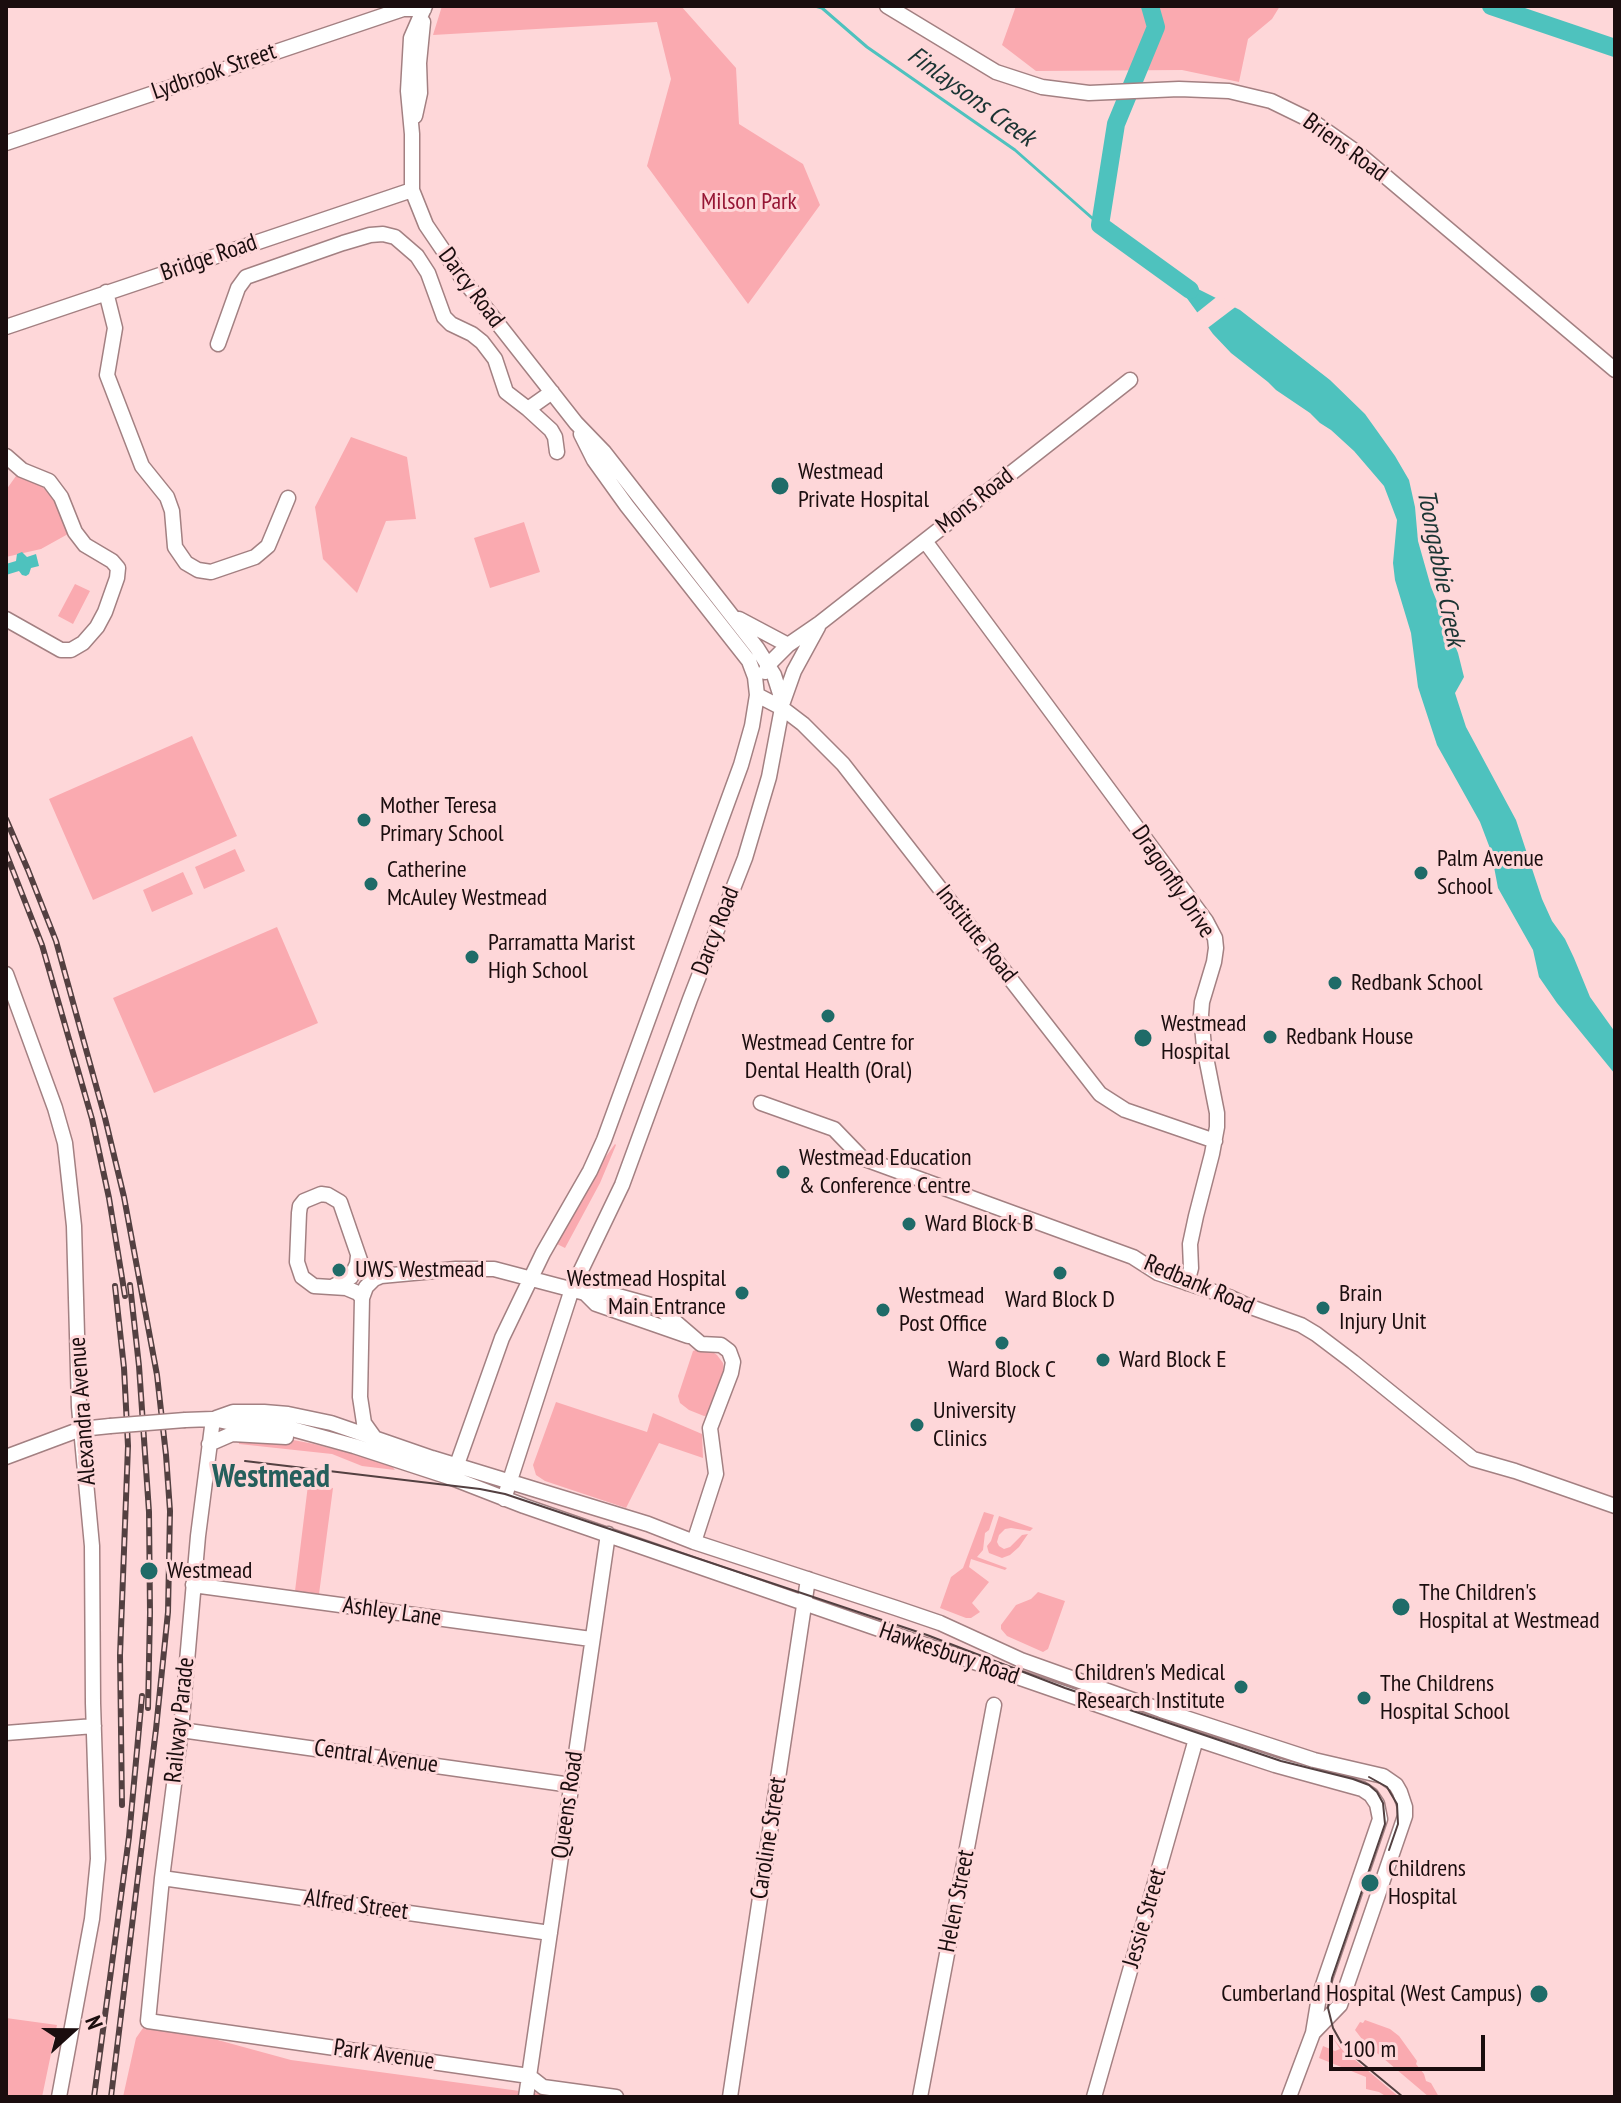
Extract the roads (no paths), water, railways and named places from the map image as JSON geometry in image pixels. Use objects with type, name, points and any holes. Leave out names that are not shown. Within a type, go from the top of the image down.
[{"type":"street","name":"Briens Road","points":[[887,6],[996,72],[1042,87],[1089,93],[1179,89],[1229,91],[1271,101],[1312,121],[1359,154],[1615,370]]},
{"type":"street","name":"Darcy Road","points":[[424,8],[411,38],[408,91],[412,190],[426,225],[576,423],[604,452],[769,664],[782,708],[769,777],[745,858],[509,1482]]},
{"type":"street","name":"Lydbrook Street","points":[[6,143],[403,9],[424,8]]},
{"type":"street","name":"Bridge Road","points":[[6,327],[412,190]]},
{"type":"street","points":[[218,344],[238,288],[246,277],[370,235],[395,237],[417,256],[428,273],[444,317],[482,342],[495,359],[506,392],[551,430],[557,452]]},
{"type":"street","points":[[106,292],[115,328],[107,375],[142,466],[167,497],[172,511],[175,547],[186,563],[198,570],[211,572],[264,552],[288,498]]},
{"type":"street","name":"Mons Road","points":[[757,695],[769,664],[788,645],[1130,380]]},
{"type":"street","points":[[528,409],[552,392]]},
{"type":"street","name":"Darcy Road","points":[[454,1472],[496,1352],[530,1278],[604,1140],[737,778],[752,726],[757,695],[749,661],[594,460],[576,423]]},
{"type":"street","points":[[6,456],[22,470],[49,481],[61,497],[75,532],[85,545],[118,568],[105,612],[97,627],[83,643],[71,650],[61,650],[6,619]]},
{"type":"street","points":[[661,527],[684,565],[686,583]]},
{"type":"street","name":"Dragonfly Drive","points":[[925,541],[1212,931],[1216,948],[1202,1002],[1201,1030],[1217,1113],[1215,1141],[1190,1244],[1191,1268],[1187,1283]]},
{"type":"street","points":[[731,615],[788,645]]},
{"type":"street","name":"Mons Road","points":[[782,708],[794,671],[820,623]]},
{"type":"street","name":"Institute Road","points":[[757,695],[803,724],[843,764],[1100,1094],[1125,1110],[1215,1141]]},
{"type":"street","name":"Alexandra Avenue","points":[[6,974],[65,1143],[74,1226],[79,1407],[92,1546],[98,1859],[92,1919],[59,2097]]},
{"type":"street","name":"Redbank Road","points":[[761,1103],[834,1129],[862,1158],[1133,1257],[1158,1273],[1301,1325],[1473,1459],[1615,1506]]},
{"type":"street","points":[[362,1298],[352,1290],[307,1283],[298,1269],[299,1213],[304,1201],[321,1194],[340,1202],[364,1269],[379,1277]]},
{"type":"street","points":[[332,1287],[351,1277],[358,1256]]},
{"type":"street","points":[[374,1437],[364,1423],[360,1397],[362,1298],[369,1283],[379,1277],[494,1269],[579,1291],[600,1291],[658,1307],[701,1344],[721,1345],[732,1355],[733,1362],[710,1428],[716,1474],[694,1542]]},
{"type":"street","points":[[331,1423],[348,1418],[360,1397]]},
{"type":"street","name":"Hawkesbury Road","points":[[213,1419],[233,1412],[264,1412],[331,1423],[374,1437],[454,1472],[504,1499],[1196,1739],[1362,1789],[1377,1804],[1380,1819],[1319,1997],[1313,2033]]},
{"type":"street","name":"Hawkesbury Road","points":[[6,1457],[81,1429],[213,1419],[285,1427],[454,1472],[509,1482],[648,1524],[932,1620],[1077,1681],[1314,1760],[1383,1776],[1400,1792],[1405,1807],[1402,1826],[1340,2005],[1313,2033]]},
{"type":"street","name":"Railway Parade","points":[[148,2021],[213,1419]]},
{"type":"street","name":"Hawkesbury Road","points":[[209,1444],[232,1434],[282,1436],[354,1446]]},
{"type":"street","points":[[504,1499],[509,1482]]},
{"type":"street","name":"Queens Road","points":[[526,2097],[608,1534]]},
{"type":"street","name":"Caroline Street","points":[[730,2097],[808,1579]]},
{"type":"street","name":"Ashley Lane","points":[[193,1585],[591,1639]]},
{"type":"street","name":"Helen Street","points":[[920,2097],[994,1705]]},
{"type":"street","points":[[6,1733],[94,1726]]},
{"type":"street","name":"Central Avenue","points":[[181,1730],[571,1785]]},
{"type":"street","name":"Jessie Street","points":[[1094,2097],[1196,1739]]},
{"type":"street","name":"Alfred Street","points":[[162,1878],[550,1933]]},
{"type":"street","name":"Park Avenue","points":[[148,2021],[529,2076],[543,2087],[616,2097]]},
{"type":"street","points":[[1289,2097],[1313,2033]]},
{"type":"water","name":"Toongabbie Creek","points":[[1170,275],[1240,310],[1330,380],[1365,414],[1409,480],[1418,541],[1431,587],[1458,653],[1464,677],[1455,693],[1466,727],[1516,820],[1552,921],[1565,939],[1590,997],[1615,1032],[1615,1074],[1539,977],[1533,950],[1498,888],[1491,851],[1480,822],[1437,745],[1418,687],[1411,633],[1395,580],[1393,563],[1397,520],[1384,486],[1331,430],[1231,353],[1213,334]]},
{"type":"water","points":[[22,552],[27,557],[36,554],[39,566],[31,568],[26,576],[19,571],[6,575],[6,564],[16,561],[17,554]]},
{"type":"waterway","name":"Finlaysons Creek","points":[[815,6],[822,8],[867,47],[1015,150],[1100,225]]},
{"type":"waterway","name":"Toongabbie Creek","points":[[1150,6],[1156,27],[1116,124],[1100,225],[1190,290]]},
{"type":"waterway","name":"Toongabbie Creek","points":[[1491,6],[1615,48]]},
{"type":"tram line","points":[[245,1461],[505,1494],[927,1635],[1065,1688],[1281,1761],[1369,1785],[1383,1803],[1385,1824],[1332,1978],[1328,2008],[1333,2028],[1342,2044],[1403,2097]]},
{"type":"tram line","points":[[1369,1777],[1387,1787],[1397,1804],[1398,1824],[1389,1850]]},
{"type":"railway","points":[[6,819],[56,941],[105,1118],[124,1197],[157,1375],[166,1455],[170,1511],[168,1612],[111,2097]]},
{"type":"railway","points":[[6,853],[42,945],[92,1119],[125,1296]]},
{"type":"railway","points":[[130,1285],[149,1512],[148,1708]]},
{"type":"railway","points":[[115,1286],[128,1446],[120,1655],[122,1805]]},
{"type":"railway","points":[[94,2097],[129,1837],[142,1696]]},
{"type":"place","name":"Westmead Private Hospital","points":[[780,486]]},
{"type":"place","name":"Mother Teresa Primary School","points":[[364,820]]},
{"type":"place","name":"Palm Avenue School","points":[[1421,873]]},
{"type":"place","name":"Catherine McAuley Westmead","points":[[371,884]]},
{"type":"place","name":"Parramatta Marist High School","points":[[472,957]]},
{"type":"place","name":"Redbank School","points":[[1335,983]]},
{"type":"place","name":"Westmead Centre for Dental Health (Oral)","points":[[828,1016]]},
{"type":"place","name":"Redbank House","points":[[1270,1037]]},
{"type":"place","name":"Westmead Hospital","points":[[1143,1038]]},
{"type":"place","name":"Westmead Education & Conference Centre","points":[[783,1172]]},
{"type":"place","name":"Ward Block B","points":[[909,1224]]},
{"type":"place","name":"UWS Westmead","points":[[339,1270]]},
{"type":"place","name":"Ward Block D","points":[[1060,1273]]},
{"type":"place","name":"Westmead Hospital Main Entrance","points":[[742,1293]]},
{"type":"place","name":"Brain Injury Unit","points":[[1323,1308]]},
{"type":"place","name":"Westmead Post Office","points":[[883,1310]]},
{"type":"place","name":"Ward Block C","points":[[1002,1343]]},
{"type":"place","name":"Ward Block E","points":[[1103,1360]]},
{"type":"place","name":"University Clinics","points":[[917,1425]]},
{"type":"place","name":"Westmead","points":[[149,1571]]},
{"type":"place","name":"The Children's Hospital at Westmead","points":[[1401,1607]]},
{"type":"place","name":"Children's Medical Research Institute","points":[[1241,1687]]},
{"type":"place","name":"The Childrens Hospital School","points":[[1364,1698]]},
{"type":"place","name":"Childrens Hospital","points":[[1370,1883]]},
{"type":"place","name":"Cumberland Hospital (West Campus)","points":[[1539,1994]]},
{"type":"district","name":"Westmead","points":[[271,1478]]},
{"type":"park label","name":"Milson Park","points":[[749,202]]}]
